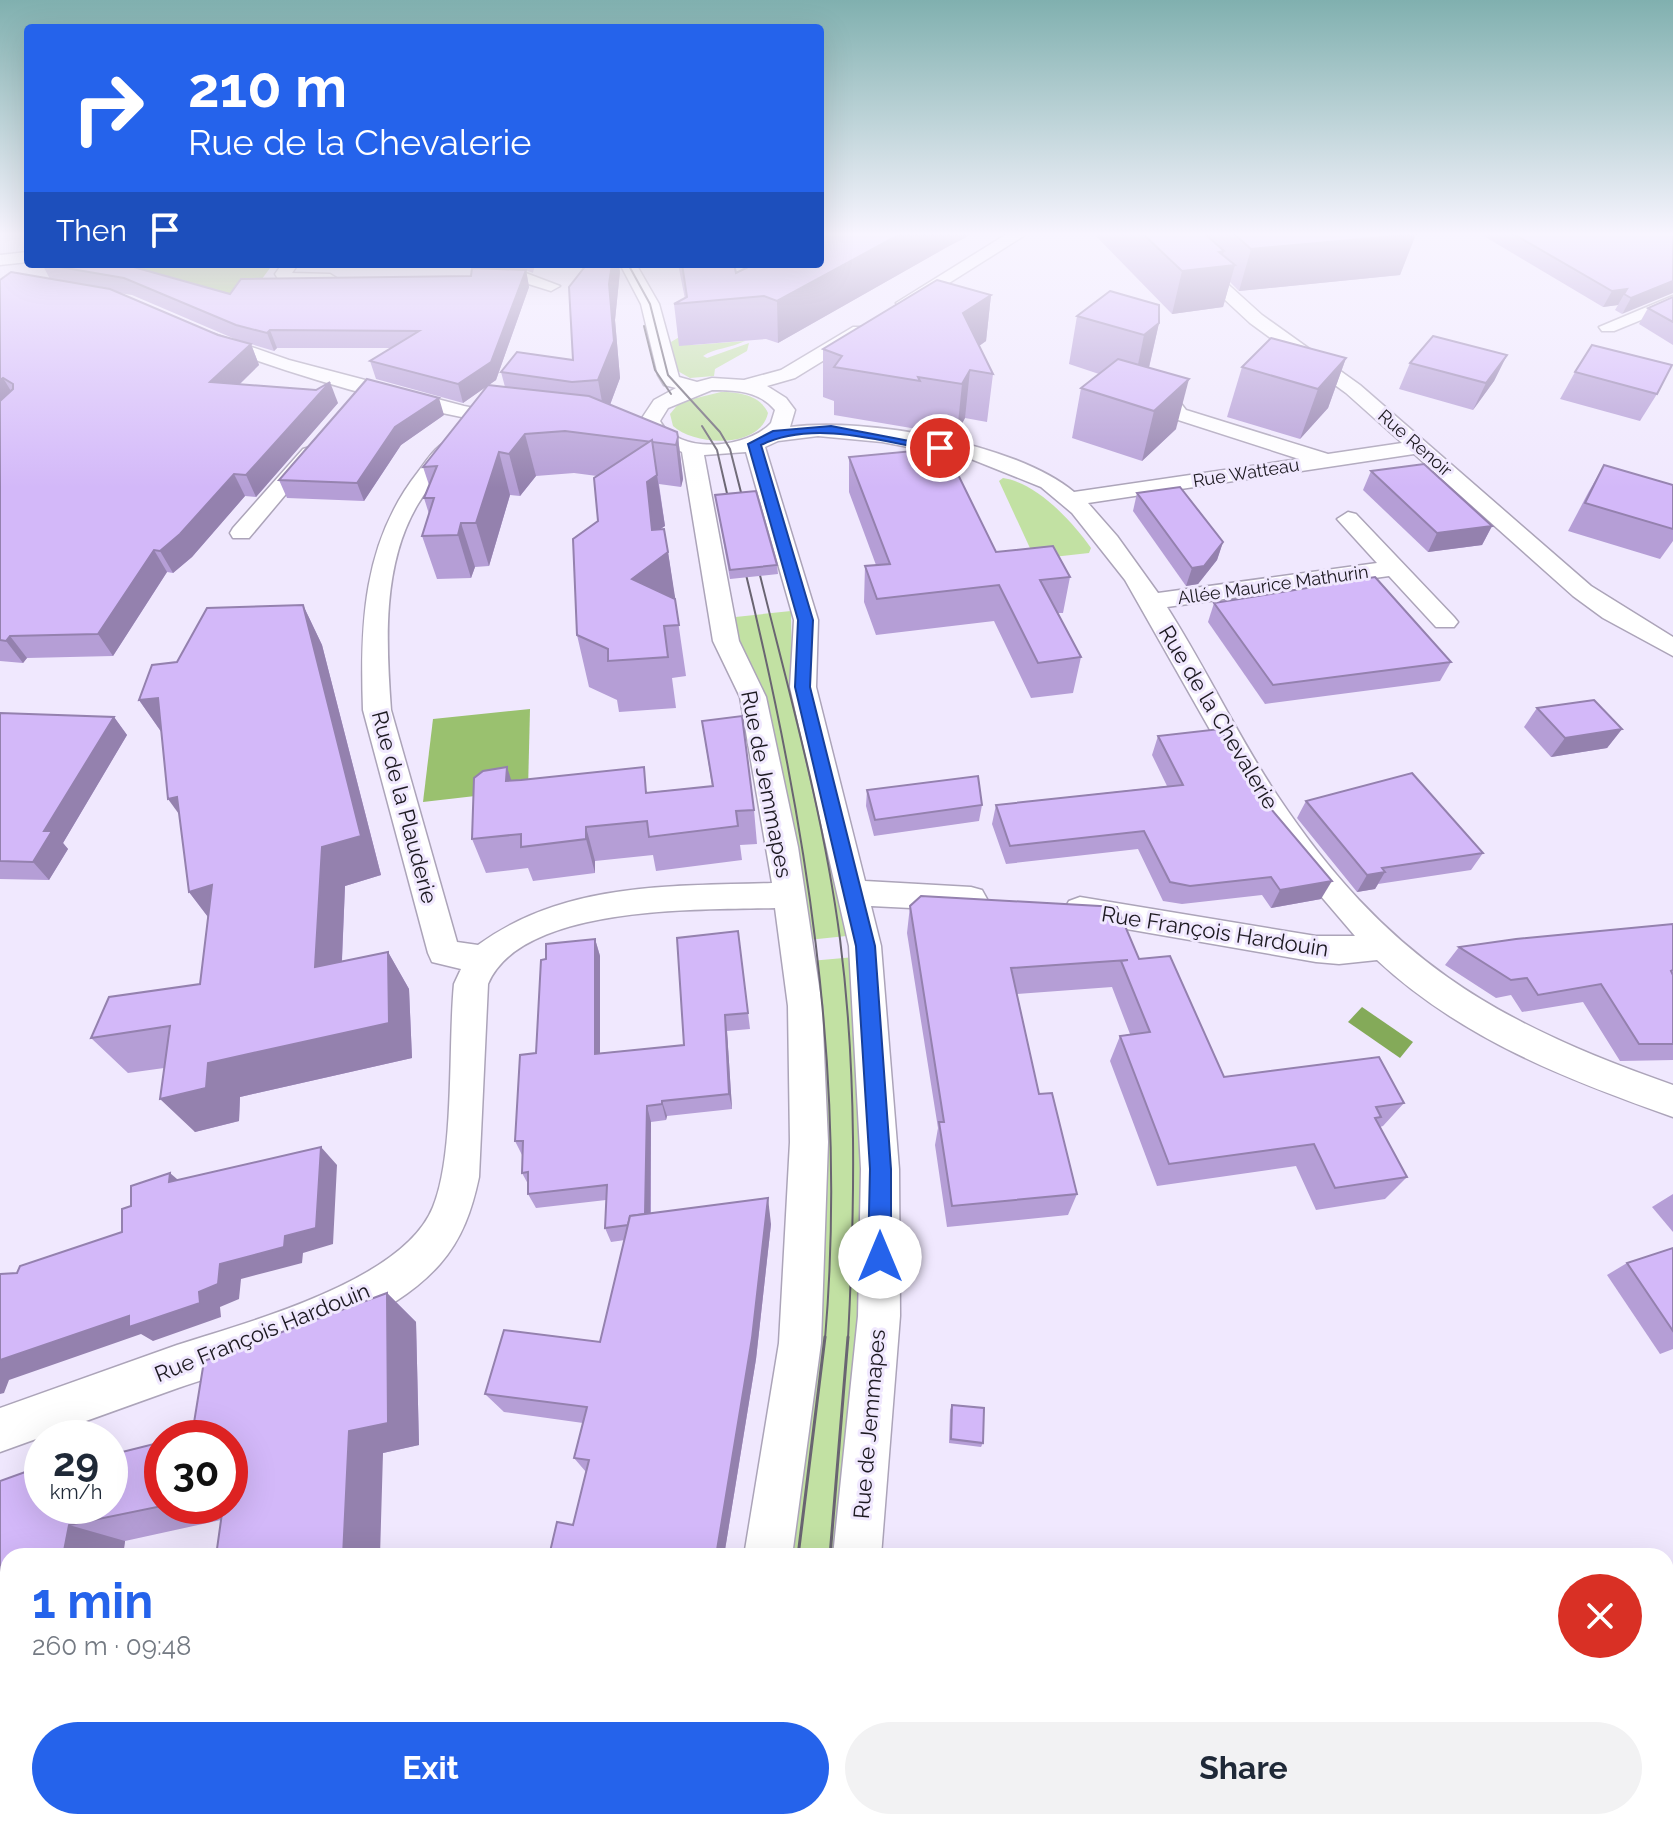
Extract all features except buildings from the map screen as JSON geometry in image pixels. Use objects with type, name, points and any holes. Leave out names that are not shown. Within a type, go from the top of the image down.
[{"type":"street","points":[[653,317],[671,381],[695,387],[745,386],[788,374],[882,317]]},
{"type":"street","name":"Rue Renoir","points":[[1254,317],[1353,389],[1582,591],[1612,613],[1673,648]]},
{"type":"street","points":[[1608,327],[1632,317]]},
{"type":"street","points":[[194,330],[235,349],[366,387],[485,417],[532,423]]},
{"type":"street","points":[[763,439],[781,427],[779,403],[788,374]]},
{"type":"street","name":"Rue de la Chevalerie","points":[[745,386],[831,430],[1015,465],[1046,480],[1072,499],[1124,562],[1253,782],[1306,856],[1385,946],[1462,1008],[1515,1040],[1589,1072],[1673,1101]]},
{"type":"street","points":[[347,409],[366,387]]},
{"type":"street","points":[[692,448],[661,436],[625,428],[652,415],[662,401],[695,387]]},
{"type":"street","points":[[1169,401],[1179,414],[1329,461]]},
{"type":"street","name":"Rue de la Plauderie","points":[[484,959],[444,953],[377,710],[374,670],[383,563],[389,540],[438,460],[471,425],[485,417]]},
{"type":"street","name":"Rue de la Chevalerie","points":[[692,448],[717,450],[763,439],[831,430]]},
{"type":"street","points":[[241,533],[328,432]]},
{"type":"street","name":"Rue de Jemmapes","points":[[763,439],[806,620],[803,687],[865,946],[880,1169],[879,1316],[858,1548]]},
{"type":"street","name":"Rue Watteau","points":[[1072,499],[1419,447]]},
{"type":"street","name":"Rue de Jemmapes","points":[[692,448],[719,613],[726,641],[753,697],[783,847],[805,1006],[809,1142],[800,1343],[769,1548]]},
{"type":"street","name":"Allée Maurice Mathurin","points":[[1348,519],[1445,622]]},
{"type":"street","name":"Allée Maurice Mathurin","points":[[1149,602],[1396,568]]},
{"type":"street","points":[[854,893],[1001,902]]},
{"type":"street","points":[[484,959],[510,939],[550,918],[626,903],[789,895]]},
{"type":"street","name":"Rue François Hardouin","points":[[1047,906],[1316,949],[1339,951],[1385,946]]},
{"type":"street","name":"Rue François Hardouin","points":[[0,1430],[264,1337],[349,1302],[393,1278],[423,1253],[446,1224],[458,1186],[469,995],[484,959]]},
{"type":"shaded area","points":[[681,336],[693,345],[745,341],[703,356],[707,358],[749,343],[747,351],[715,369],[714,376],[690,378],[676,370],[671,342]]},
{"type":"shaded area","points":[[721,392],[742,394],[760,402],[768,413],[763,425],[753,433],[726,440],[696,437],[673,426],[670,414],[680,402]]},
{"type":"shaded area","points":[[1003,478],[1028,487],[1053,505],[1083,537],[1091,548],[1089,553],[1035,559],[999,481]]},
{"type":"shaded area","points":[[791,611],[792,676],[856,935],[808,940],[726,618]]},
{"type":"shaded area","points":[[530,709],[528,790],[423,802],[433,719]]},
{"type":"shaded area","points":[[855,957],[866,1263],[846,1548],[784,1548],[810,961]]},
{"type":"shaded area","points":[[1362,1007],[1413,1042],[1400,1058],[1348,1022]]},
{"type":"tram line","points":[[653,317],[668,375],[720,432],[730,449],[746,512]]},
{"type":"tram line","points":[[644,326],[655,370],[671,394]]},
{"type":"tram line","points":[[702,426],[717,450],[732,515]]},
{"type":"tram line","points":[[741,554],[784,748],[816,943],[831,1140],[831,1239],[825,1339]]},
{"type":"tram line","points":[[755,555],[814,794],[833,890],[846,989],[853,1139],[848,1339]]},
{"type":"tram line","points":[[799,1548],[825,1337]]},
{"type":"tram line","points":[[831,1548],[848,1337]]},
{"type":"route","points":[[880,1257],[880,1169],[865,946],[803,687],[806,620],[754,444],[773,435],[831,430],[940,448]]}]
